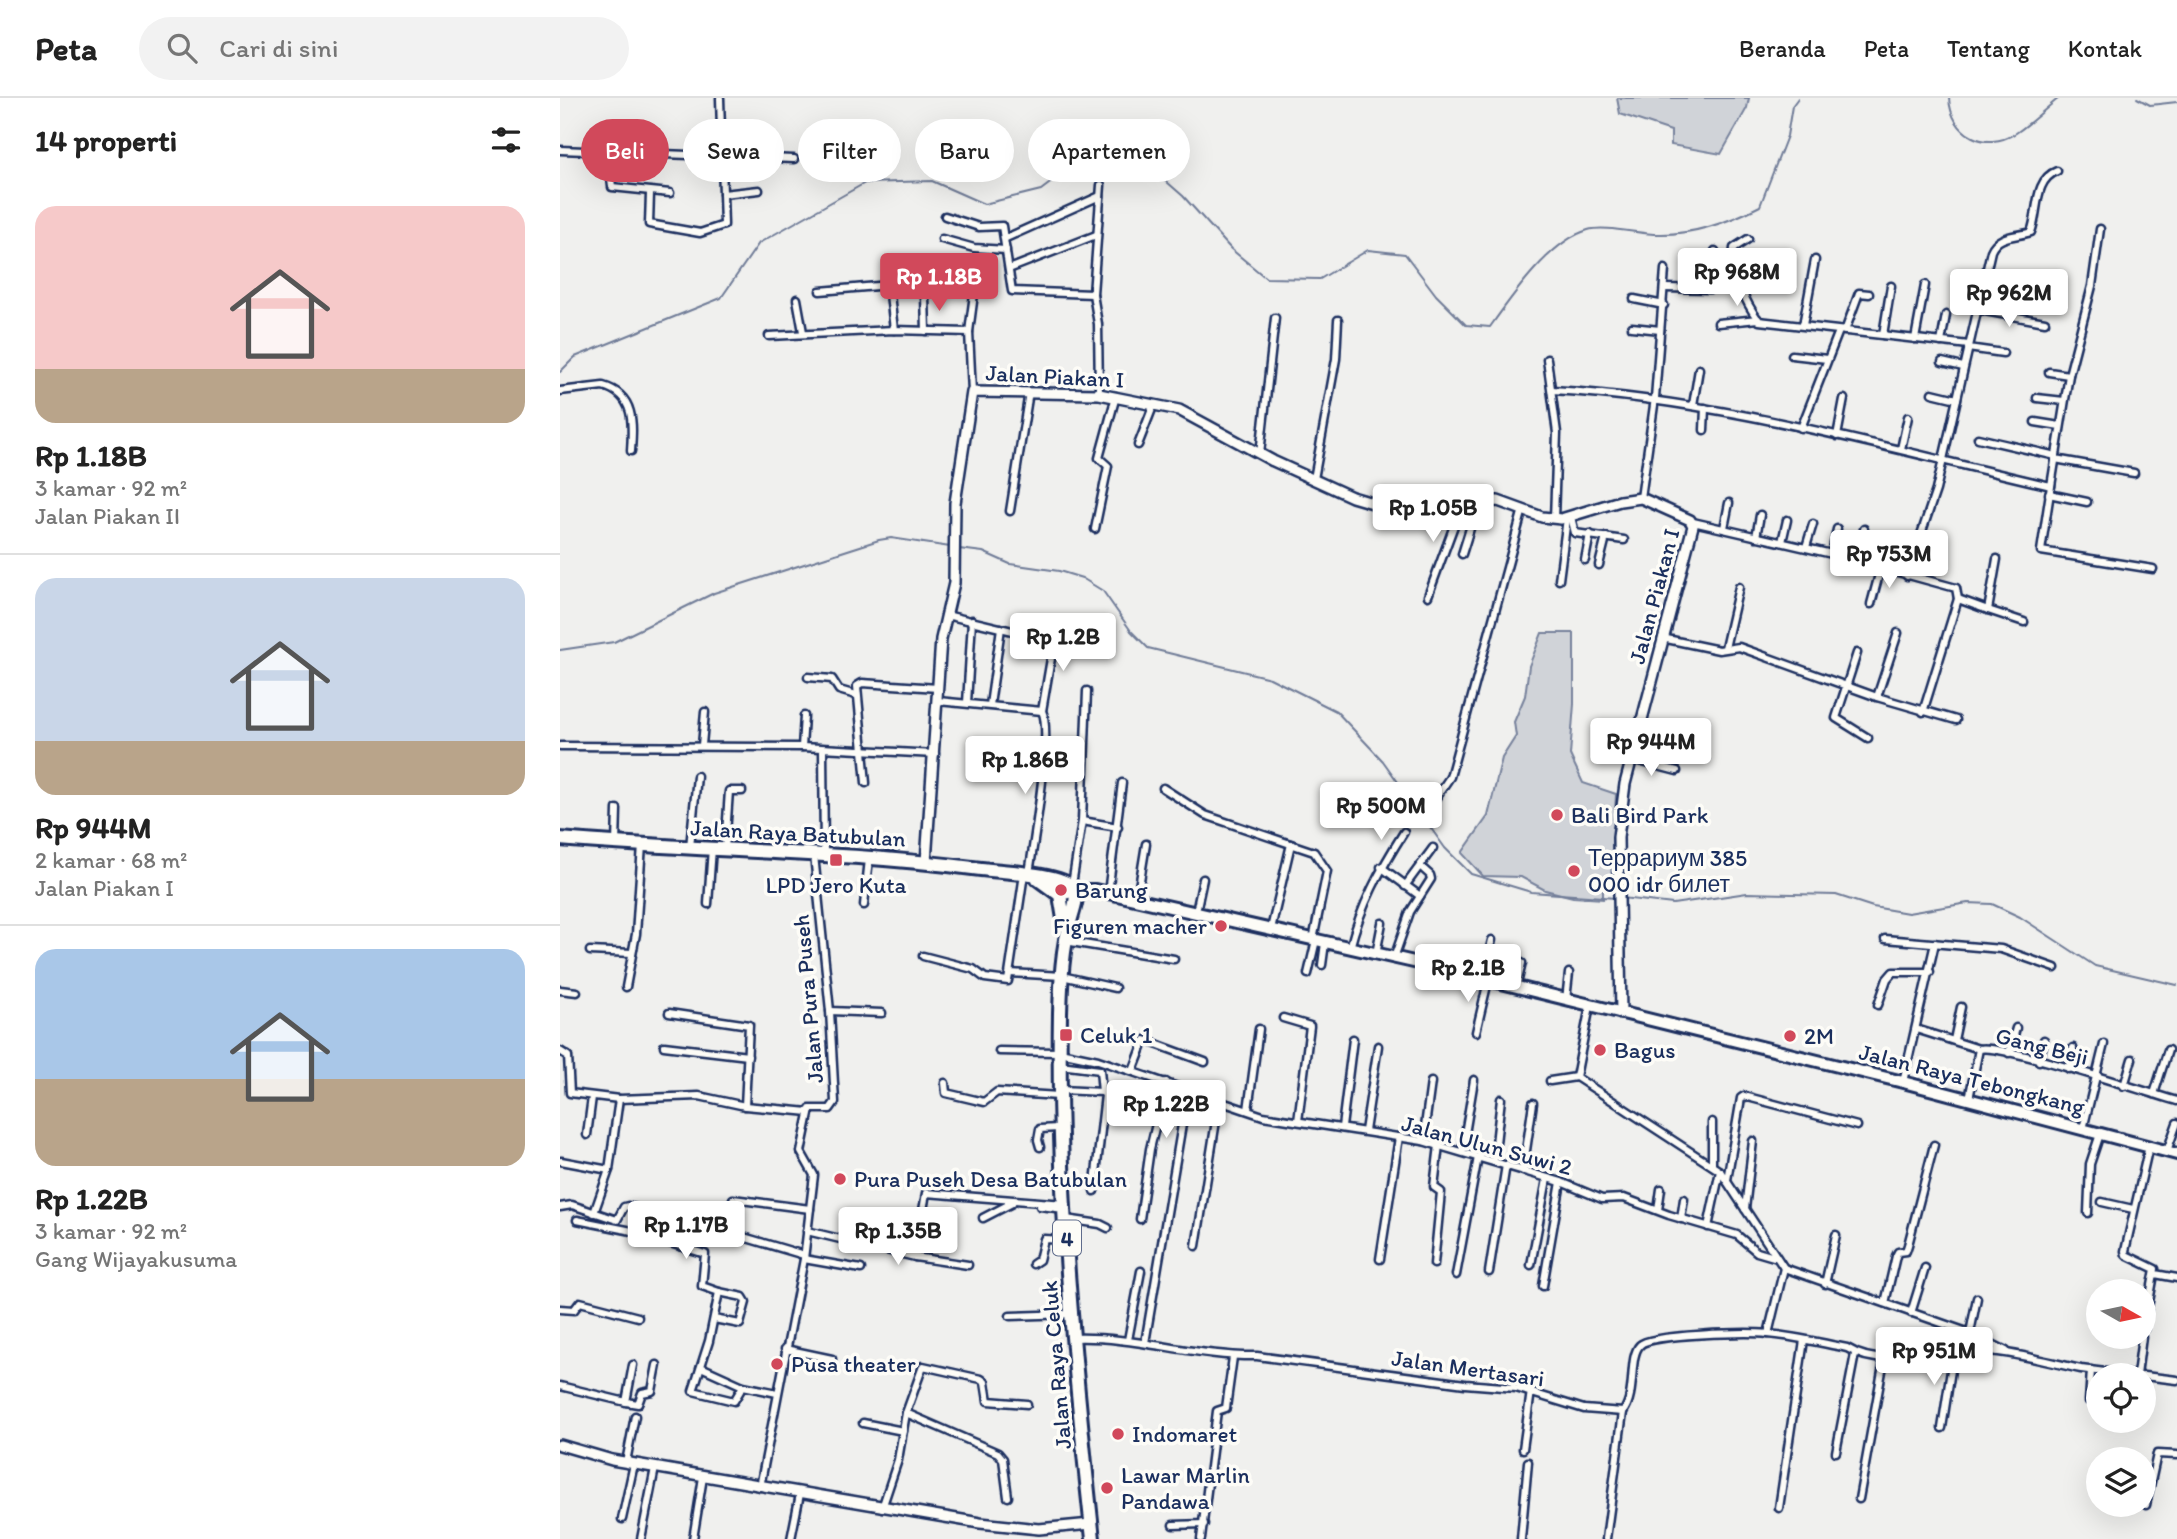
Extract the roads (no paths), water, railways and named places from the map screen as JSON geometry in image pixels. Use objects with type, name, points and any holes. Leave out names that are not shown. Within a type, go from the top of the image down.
[{"type":"highway","name":"Jalan Raya Batubulan","points":[[560,839],[926,862],[1029,875],[1074,888]]},
{"type":"highway","name":"Jalan Raya Batubulan","points":[[1029,875],[1060,895]]},
{"type":"highway","name":"Jalan Raya Celuk","points":[[1074,888],[1062,976],[1061,1093],[1072,1314],[1093,1539]]},
{"type":"highway","name":"Jalan Raya Celuk","points":[[1060,895],[1065,939]]},
{"type":"main road","name":"Jalan Raya Tebongkang","points":[[1060,895],[1074,888],[1108,893],[1271,929],[1903,1082],[2172,1152]]},
{"type":"street","points":[[720,98],[720,119]]},
{"type":"street","points":[[560,150],[581,150]]},
{"type":"street","points":[[784,159],[794,159]]},
{"type":"street","points":[[1907,576],[1930,508],[1993,246],[2012,235],[2031,232],[2041,189],[2047,177],[2057,171]]},
{"type":"street","points":[[611,182],[612,187],[670,193]]},
{"type":"street","points":[[650,192],[649,224],[699,233],[724,225],[722,182]]},
{"type":"street","points":[[1098,394],[1098,324],[1093,294],[1101,185]]},
{"type":"street","points":[[723,194],[759,190]]},
{"type":"street","points":[[1006,238],[1100,197]]},
{"type":"street","points":[[945,216],[979,227],[1000,224],[1006,238],[1013,291],[1093,294]]},
{"type":"street","points":[[2100,229],[2092,286],[2064,401],[2042,551],[2152,569]]},
{"type":"street","points":[[1009,269],[1096,235]]},
{"type":"street","points":[[942,239],[974,248],[1006,250]]},
{"type":"street","points":[[1748,239],[1734,248],[1735,262],[1742,291],[1758,319]]},
{"type":"street","points":[[1664,288],[1710,289],[1714,282],[1715,251]]},
{"type":"street","points":[[1802,326],[1815,260]]},
{"type":"street","points":[[1641,498],[1656,398],[1665,270]]},
{"type":"street","points":[[820,291],[889,285],[894,330]]},
{"type":"street","points":[[1883,335],[1891,285]]},
{"type":"street","points":[[1915,339],[1925,285]]},
{"type":"street","points":[[1801,428],[1827,359],[1859,293],[1869,294]]},
{"type":"street","points":[[926,862],[938,688],[946,615],[954,583],[955,503],[972,392],[969,332],[974,294]]},
{"type":"street","points":[[925,296],[926,331]]},
{"type":"street","points":[[797,299],[803,332]]},
{"type":"street","points":[[1634,299],[1664,305]]},
{"type":"street","points":[[1979,310],[2045,321]]},
{"type":"street","points":[[1941,342],[1946,315]]},
{"type":"street","points":[[1260,454],[1275,318]]},
{"type":"street","points":[[1718,323],[1758,319],[1941,342],[2003,353]]},
{"type":"street","points":[[1314,479],[1336,359],[1338,320]]},
{"type":"street","points":[[1632,327],[1660,330]]},
{"type":"street","points":[[769,335],[894,330],[969,332]]},
{"type":"street","points":[[1792,355],[1827,359]]},
{"type":"street","points":[[1547,359],[1557,433],[1554,519]]},
{"type":"street","points":[[1942,362],[1963,367]]},
{"type":"street","points":[[1693,405],[1699,369]]},
{"type":"street","points":[[2049,372],[2069,375]]},
{"type":"street","points":[[560,391],[603,386],[627,401],[631,409],[631,451]]},
{"type":"street","points":[[1552,390],[1656,398],[1693,405],[1942,458],[2051,486]]},
{"type":"street","name":"Jalan Piakan I","points":[[972,392],[1098,394],[1184,412],[1260,454],[1376,505],[1462,501],[1508,503],[1554,519],[1569,518],[1620,501],[1641,498],[1692,522],[1631,759],[1618,837],[1621,1013]]},
{"type":"street","points":[[1010,511],[1029,392]]},
{"type":"street","points":[[1932,393],[1957,399]]},
{"type":"street","points":[[1094,529],[1108,466],[1099,458],[1116,396]]},
{"type":"street","points":[[2037,398],[2064,401]]},
{"type":"street","points":[[1837,436],[1844,399]]},
{"type":"street","points":[[1138,445],[1154,404]]},
{"type":"street","points":[[1704,430],[1706,408]]},
{"type":"street","points":[[1901,449],[1909,416]]},
{"type":"street","points":[[2035,422],[2060,426]]},
{"type":"street","points":[[1978,438],[2133,473]]},
{"type":"street","points":[[2049,494],[2087,502]]},
{"type":"street","points":[[1428,596],[1462,501]]},
{"type":"street","points":[[1462,554],[1472,522],[1480,518],[1482,501]]},
{"type":"street","points":[[1724,528],[1729,503]]},
{"type":"street","points":[[1435,799],[1450,776],[1523,509]]},
{"type":"street","points":[[1756,537],[1760,515]]},
{"type":"street","points":[[1569,518],[1573,531],[1624,540]]},
{"type":"street","points":[[1559,580],[1569,518]]},
{"type":"street","points":[[1782,542],[1787,520]]},
{"type":"street","points":[[1692,522],[1806,547],[1956,588],[1958,599],[1923,712]]},
{"type":"street","points":[[1806,547],[1813,524]]},
{"type":"street","points":[[1832,554],[1837,529]]},
{"type":"street","points":[[1858,560],[1864,530]]},
{"type":"street","points":[[1585,560],[1590,534]]},
{"type":"street","points":[[1599,565],[1606,537]]},
{"type":"street","points":[[1871,604],[1892,538]]},
{"type":"street","points":[[1988,610],[1997,559]]},
{"type":"street","points":[[1725,648],[1739,587]]},
{"type":"street","points":[[1958,599],[2024,622]]},
{"type":"street","points":[[923,957],[973,970],[989,979],[1007,981],[1029,875],[1042,772],[1045,720],[1042,711],[1054,639],[946,615]]},
{"type":"street","points":[[967,703],[972,620]]},
{"type":"street","points":[[990,705],[1001,628]]},
{"type":"street","points":[[1877,697],[1898,633]]},
{"type":"street","points":[[1662,638],[1719,650],[1740,647],[1877,697],[1956,720]]},
{"type":"street","points":[[1857,653],[1836,718],[1868,738]]},
{"type":"street","points":[[808,677],[832,679],[839,690],[856,695]]},
{"type":"street","points":[[866,783],[857,686],[863,683],[938,688]]},
{"type":"street","points":[[1074,888],[1082,821],[1087,691]]},
{"type":"street","points":[[938,701],[1042,711]]},
{"type":"street","points":[[702,745],[705,712]]},
{"type":"street","points":[[802,747],[804,716]]},
{"type":"street","points":[[560,746],[802,747],[935,754]]},
{"type":"street","name":"Jalan Pura Puseh","points":[[760,1487],[804,1257],[810,1209],[814,1175],[801,1152],[809,1112],[814,1108],[830,1109],[834,1105],[819,854],[823,749]]},
{"type":"street","points":[[1631,759],[1677,771]]},
{"type":"street","points":[[690,848],[697,776]]},
{"type":"street","points":[[1108,893],[1122,783]]},
{"type":"street","points":[[1163,788],[1205,815],[1314,852],[1327,871],[1318,941],[1308,974]]},
{"type":"street","points":[[708,904],[729,791],[742,791]]},
{"type":"street","points":[[616,844],[617,809]]},
{"type":"street","points":[[1082,821],[1118,827]]},
{"type":"street","points":[[1350,948],[1360,911],[1381,867],[1404,832]]},
{"type":"street","points":[[1137,899],[1146,844]]},
{"type":"street","points":[[1271,929],[1291,844]]},
{"type":"street","points":[[626,987],[632,953],[642,845]]},
{"type":"street","points":[[1405,886],[1433,848]]},
{"type":"street","points":[[864,905],[869,857]]},
{"type":"street","points":[[1394,958],[1410,912],[1431,877],[1420,866]]},
{"type":"street","points":[[1381,867],[1420,896]]},
{"type":"street","points":[[1196,912],[1203,879]]},
{"type":"street","points":[[1376,954],[1382,923]]},
{"type":"street","points":[[1065,939],[1174,959]]},
{"type":"street","points":[[1885,939],[2001,949],[2055,968]]},
{"type":"street","points":[[1476,1032],[1492,940]]},
{"type":"street","points":[[1318,941],[1322,965]]},
{"type":"street","points":[[1903,1082],[1935,943]]},
{"type":"street","points":[[590,951],[632,953]]},
{"type":"street","points":[[1516,988],[1522,963]]},
{"type":"street","points":[[1878,1004],[1887,979],[1893,972],[1930,972]]},
{"type":"street","points":[[1010,973],[1062,976],[1115,988]]},
{"type":"street","points":[[1566,1000],[1569,973]]},
{"type":"street","points":[[560,990],[577,992]]},
{"type":"street","points":[[1576,1077],[1590,1006]]},
{"type":"street","points":[[1954,1040],[1961,1007]]},
{"type":"street","points":[[830,1011],[882,1013]]},
{"type":"street","points":[[669,1013],[747,1023],[750,1028],[745,1106]]},
{"type":"street","points":[[1283,1018],[1310,1026],[1298,1121]]},
{"type":"street","points":[[1248,1110],[1259,1028]]},
{"type":"street","points":[[2009,1053],[2016,1028]]},
{"type":"street","name":"Gang Beji","points":[[1916,1029],[1979,1049],[2039,1060],[2177,1101]]},
{"type":"street","points":[[1342,1127],[1353,1039]]},
{"type":"street","points":[[1133,1071],[1145,1040],[1205,1062]]},
{"type":"street","points":[[2039,1060],[2044,1040]]},
{"type":"street","points":[[2083,1129],[2104,1044]]},
{"type":"street","points":[[1365,1131],[1378,1045]]},
{"type":"street","points":[[664,1046],[748,1056]]},
{"type":"street","points":[[2069,1069],[2073,1048]]},
{"type":"street","name":"Gang Beji","points":[[1969,1099],[1979,1049]]},
{"type":"street","points":[[2154,1094],[2168,1050]]},
{"type":"street","points":[[560,1051],[568,1056],[568,1091],[592,1097],[619,1099],[699,1096],[745,1106],[809,1112]]},
{"type":"street","points":[[999,1051],[1060,1058],[1100,1070],[1104,1095],[1094,1191]]},
{"type":"street","name":"Jalan Ulun Suwi 2","points":[[1060,1058],[1133,1071],[1219,1102],[1279,1119],[1342,1127],[1439,1145],[1560,1182],[1602,1199],[1624,1198],[1681,1219],[1741,1236],[1757,1252],[1774,1257]]},
{"type":"street","points":[[2124,1086],[2132,1059]]},
{"type":"street","points":[[1550,1081],[1576,1077],[1712,1164],[1727,1180],[1774,1257],[1784,1268],[1970,1333],[2008,1352]]},
{"type":"street","points":[[1462,1152],[1474,1080]]},
{"type":"street","points":[[1140,1219],[1150,1149],[1166,1082]]},
{"type":"street","points":[[1423,1141],[1432,1082]]},
{"type":"street","points":[[944,1083],[946,1093],[951,1096],[984,1101],[997,1092],[1102,1092]]},
{"type":"street","points":[[1145,1343],[1188,1089]]},
{"type":"street","points":[[1727,1180],[1741,1098],[1745,1096],[1857,1126]]},
{"type":"street","points":[[587,1135],[592,1097]]},
{"type":"street","points":[[594,1213],[609,1170],[619,1099]]},
{"type":"street","points":[[1494,1161],[1501,1099]]},
{"type":"street","points":[[1196,1246],[1219,1102]]},
{"type":"street","points":[[1522,1171],[1533,1104]]},
{"type":"street","points":[[1712,1122],[1712,1164]]},
{"type":"street","points":[[2172,1152],[2177,1123]]},
{"type":"street","points":[[1040,1147],[1040,1129],[1058,1128]]},
{"type":"street","points":[[2088,1213],[2092,1181],[2090,1164],[2101,1134]]},
{"type":"street","points":[[1380,1259],[1399,1138]]},
{"type":"street","points":[[1745,1209],[1754,1141]]},
{"type":"street","points":[[1434,1264],[1441,1192],[1434,1187],[1439,1145]]},
{"type":"street","points":[[1885,1303],[1896,1256],[1898,1252],[1905,1251],[1908,1245],[1934,1145]]},
{"type":"street","points":[[2149,1146],[2125,1253],[2154,1267],[2153,1279]]},
{"type":"street","points":[[1456,1275],[1478,1157]]},
{"type":"street","points":[[561,1161],[609,1170]]},
{"type":"street","points":[[1489,1272],[1506,1165]]},
{"type":"street","points":[[1707,1227],[1720,1171]]},
{"type":"street","points":[[1531,1265],[1547,1179]]},
{"type":"street","points":[[1544,1286],[1560,1182]]},
{"type":"street","points":[[1658,1210],[1661,1189]]},
{"type":"street","points":[[915,1257],[926,1193],[1066,1211]]},
{"type":"street","points":[[733,1199],[810,1209]]},
{"type":"street","points":[[1681,1219],[1684,1199]]},
{"type":"street","points":[[2102,1202],[2133,1209]]},
{"type":"street","points":[[983,1218],[1010,1203],[1066,1211],[1108,1228]]},
{"type":"street","points":[[560,1207],[572,1205],[619,1219],[624,1207],[628,1206],[688,1222]]},
{"type":"street","points":[[577,1220],[632,1231],[702,1251],[706,1258],[703,1288],[743,1297],[746,1302],[740,1324],[714,1319]]},
{"type":"street","points":[[807,1231],[915,1257],[968,1265]]},
{"type":"street","points":[[1825,1284],[1836,1235]]},
{"type":"street","points":[[740,1236],[804,1257],[861,1269]]},
{"type":"street","points":[[1033,1264],[1039,1260],[1044,1238],[1068,1240]]},
{"type":"street","points":[[1768,1334],[1784,1268]]},
{"type":"street","points":[[1911,1312],[1925,1268]]},
{"type":"street","points":[[1128,1340],[1141,1271]]},
{"type":"street","points":[[2154,1274],[2177,1278]]},
{"type":"street","points":[[719,1292],[714,1319],[693,1389],[696,1394],[734,1401],[743,1386]]},
{"type":"street","points":[[1970,1333],[1977,1298]]},
{"type":"street","points":[[560,1309],[574,1310],[577,1304],[583,1302],[638,1317]]},
{"type":"street","points":[[1010,1316],[1072,1314]]},
{"type":"street","points":[[1606,1539],[1623,1412],[1630,1396],[1637,1349],[1644,1342],[1681,1335],[1768,1334],[1847,1348],[1855,1354],[1884,1360],[1954,1351],[2008,1352],[2086,1369]]},
{"type":"street","name":"Jalan Mertasari","points":[[1074,1338],[1128,1340],[1233,1357],[1257,1356],[1531,1391],[1584,1409],[1623,1412]]},
{"type":"street","points":[[1779,1508],[1804,1340]]},
{"type":"street","points":[[785,1349],[832,1359]]},
{"type":"street","points":[[1942,1428],[1954,1351]]},
{"type":"street","points":[[1836,1452],[1855,1354]]},
{"type":"street","points":[[1201,1539],[1217,1410],[1225,1409],[1233,1357]]},
{"type":"street","points":[[1859,1499],[1884,1360]]},
{"type":"street","points":[[626,1402],[633,1365]]},
{"type":"street","points":[[560,1386],[638,1404],[642,1392],[652,1391],[657,1365]]},
{"type":"street","points":[[882,1508],[904,1431],[906,1413],[920,1371],[925,1365],[981,1379],[985,1382],[988,1401],[1027,1404]]},
{"type":"street","points":[[701,1367],[743,1386],[777,1394]]},
{"type":"street","points":[[2156,1377],[2177,1380]]},
{"type":"street","points":[[1523,1448],[1531,1391]]},
{"type":"street","points":[[906,1413],[998,1453],[1004,1466],[1008,1497]]},
{"type":"street","points":[[622,1519],[635,1416]]},
{"type":"street","points":[[863,1423],[904,1431]]},
{"type":"street","points":[[560,1445],[630,1463],[882,1508],[1025,1529],[1091,1524]]},
{"type":"street","points":[[2156,1459],[2157,1454],[2177,1455]]},
{"type":"street","points":[[1521,1539],[1528,1462]]},
{"type":"street","points":[[641,1539],[656,1468]]},
{"type":"street","points":[[693,1539],[703,1477]]},
{"type":"street","points":[[791,1539],[800,1494]]},
{"type":"street","points":[[1173,1525],[1203,1524]]},
{"type":"waterway","points":[[560,372],[575,357],[721,298],[759,243],[865,183],[932,181],[984,204],[1041,190],[1090,153],[1127,147],[1183,196],[1231,249],[1266,278],[1320,279],[1368,250],[1405,254],[1436,295],[1466,325],[1490,327],[1533,271],[1560,245],[1574,236],[1595,229],[1658,234],[1697,230],[1760,206],[1787,136],[1792,106],[1798,98]]},
{"type":"waterway","points":[[1949,98],[1951,111],[1963,130],[1982,140],[1993,141],[2016,133],[2059,98]]},
{"type":"waterway","points":[[2137,98],[2150,105],[2177,102]]},
{"type":"waterway","points":[[560,650],[614,642],[714,593],[879,540],[891,538],[950,547]]},
{"type":"waterway","points":[[959,549],[983,552],[1010,564],[1059,571],[1082,578],[1103,591],[1131,631],[1148,648],[1270,678],[1336,711],[1383,761],[1445,848],[1471,874],[1531,892],[1616,898]]},
{"type":"waterway","points":[[1622,898],[1673,904],[1747,893],[1836,895],[1873,907],[1908,913],[1968,903],[1992,904],[2020,917],[2095,966],[2177,985]]},
{"type":"place","name":"Bali Bird Park","points":[[1557,815]]},
{"type":"place","name":"LPD Jero Kuta","points":[[836,860]]},
{"type":"place","name":"Террариум 385 000 idr билет","points":[[1574,871]]},
{"type":"place","name":"Barung","points":[[1061,890]]},
{"type":"place","name":"Figuren macher","points":[[1221,926]]},
{"type":"place","name":"Celuk 1","points":[[1066,1035]]},
{"type":"place","name":"2M","points":[[1790,1036]]},
{"type":"place","name":"Bagus","points":[[1600,1050]]},
{"type":"place","name":"Pura Puseh Desa Batubulan","points":[[840,1179]]},
{"type":"place","name":"Pusa theater","points":[[777,1364]]},
{"type":"place","name":"Indomaret","points":[[1118,1434]]},
{"type":"place","name":"Lawar Marlin Pandawa","points":[[1107,1488]]}]
